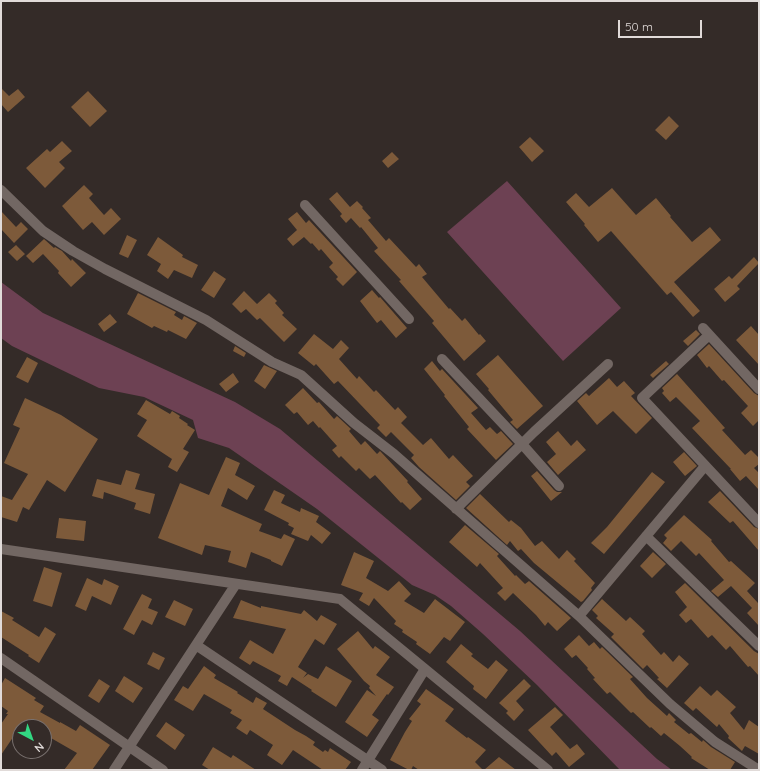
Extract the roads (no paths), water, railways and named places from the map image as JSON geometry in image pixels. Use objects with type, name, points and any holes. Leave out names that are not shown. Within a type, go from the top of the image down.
[{"type":"street","points":[[1,190],[43,231],[73,251],[206,320],[272,362],[301,375],[354,423],[394,454],[579,616],[681,714],[715,742],[759,770]]},
{"type":"street","points":[[305,205],[409,320]]},
{"type":"street","points":[[759,389],[706,332],[642,398],[759,523]]},
{"type":"street","points":[[442,359],[522,444],[559,486]]},
{"type":"street","points":[[456,509],[522,444],[608,364]]},
{"type":"street","points":[[579,616],[705,466]]},
{"type":"street","points":[[646,536],[759,646]]},
{"type":"street","points":[[2,551],[340,599],[548,770]]},
{"type":"street","points":[[114,770],[236,584]]},
{"type":"street","points":[[196,646],[382,770]]},
{"type":"street","points":[[1,658],[163,770]]},
{"type":"street","points":[[362,770],[425,669]]}]
